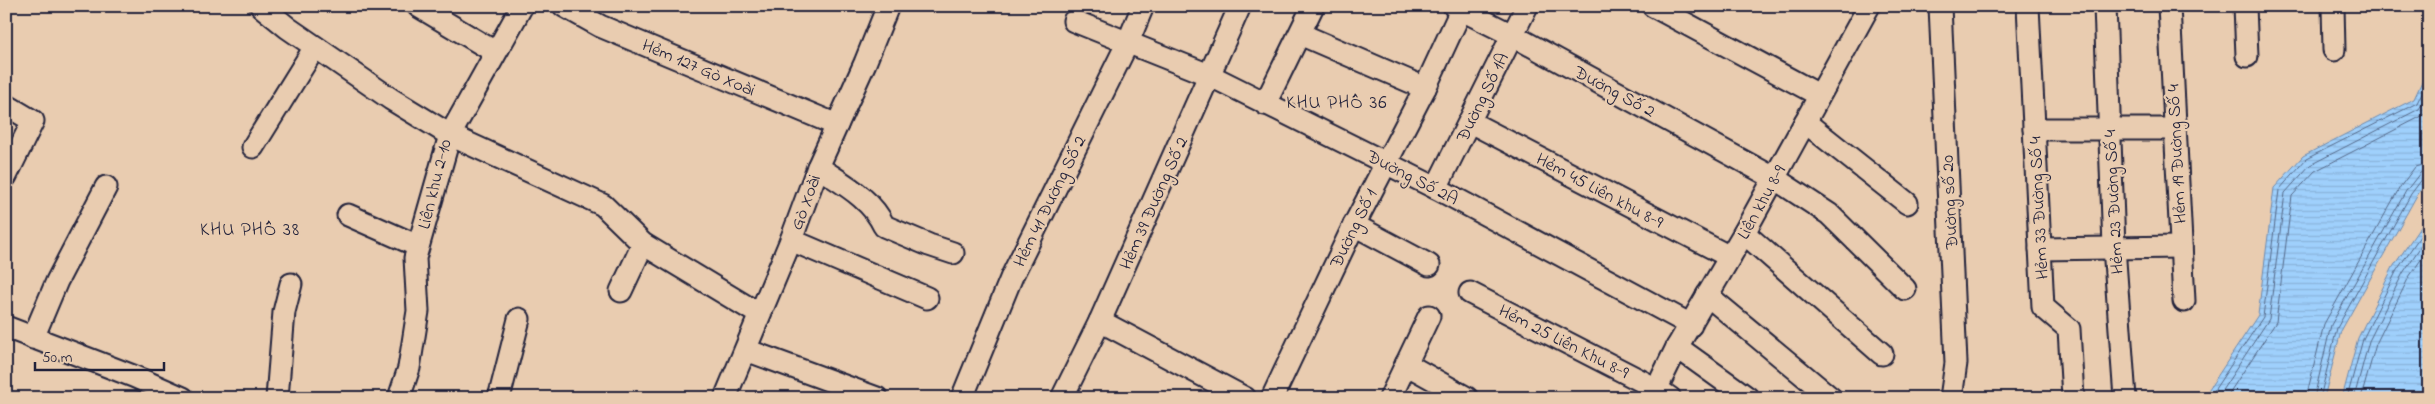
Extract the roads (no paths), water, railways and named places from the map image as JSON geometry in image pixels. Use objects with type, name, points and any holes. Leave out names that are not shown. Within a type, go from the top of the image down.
[{"type":"street","name":"Liên khu 2-10","points":[[261,6],[315,47],[391,99],[450,135],[414,258],[418,311],[409,368],[399,398]]},
{"type":"street","points":[[418,6],[495,52]]},
{"type":"street","points":[[522,6],[450,135],[603,206],[643,244],[759,314]]},
{"type":"street","name":"Hẻm 127 Gò Xoài","points":[[564,6],[600,26],[837,125]]},
{"type":"street","name":"Gò Xoài","points":[[725,398],[791,240],[818,167],[888,6]]},
{"type":"street","name":"Hẻm 41 Đường Số 2","points":[[962,398],[1012,276],[1128,42],[1143,6]]},
{"type":"street","name":"Hẻm 39 Đường Số 2","points":[[1062,398],[1100,321],[1240,6]]},
{"type":"street","points":[[1265,104],[1313,6]]},
{"type":"street","name":"Đường Số 1A","points":[[1436,188],[1527,6]]},
{"type":"street","points":[[1653,6],[1819,95]]},
{"type":"street","name":"Liên khu 8-9","points":[[1660,395],[1677,347],[1744,233],[1869,6]]},
{"type":"street","name":"Đường số 20","points":[[1940,6],[1956,363],[1952,398]]},
{"type":"street","name":"Hẻm 33 Đường Số 4","points":[[2028,6],[2043,307],[2069,329],[2073,398]]},
{"type":"street","name":"Hẻm 23 Đường Số 4","points":[[2105,6],[2114,248],[2125,398]]},
{"type":"street","name":"Hẻm 19 Đường Số 4","points":[[2169,6],[2184,301]]},
{"type":"street","points":[[2245,6],[2247,56]]},
{"type":"street","points":[[2333,6],[2334,50]]},
{"type":"street","name":"Đường Số 2","points":[[1459,7],[1774,178],[1829,214],[1905,289]]},
{"type":"street","name":"Đường Số 1","points":[[1272,398],[1354,225],[1425,88],[1459,7]]},
{"type":"street","name":"Đường Số 2A","points":[[1074,20],[1209,75],[1436,188],[1691,325]]},
{"type":"street","points":[[1300,34],[1425,88]]},
{"type":"street","points":[[253,147],[315,47]]},
{"type":"street","points":[[6,105],[32,121],[6,176]]},
{"type":"street","name":"Hẻm 45 Liên khu 8-9","points":[[1470,122],[1730,257]]},
{"type":"street","points":[[1805,122],[1907,203]]},
{"type":"street","points":[[2034,130],[2175,130]]},
{"type":"street","points":[[818,167],[862,197],[877,211],[884,226],[953,253]]},
{"type":"street","points":[[32,338],[57,281],[106,187]]},
{"type":"street","points":[[348,214],[418,246]]},
{"type":"street","points":[[1354,225],[1430,265]]},
{"type":"street","points":[[1744,233],[1882,354]]},
{"type":"street","points":[[791,240],[927,298]]},
{"type":"street","points":[[621,291],[643,244]]},
{"type":"street","points":[[2040,249],[2181,247]]},
{"type":"street","points":[[277,398],[284,312],[291,284]]},
{"type":"street","name":"Hẻm 25 Liên Khu 8-9","points":[[1470,293],[1660,395]]},
{"type":"street","points":[[1707,294],[1831,398]]},
{"type":"street","points":[[1390,398],[1429,316]]},
{"type":"street","points":[[499,398],[519,319]]},
{"type":"street","points":[[1100,321],[1245,398]]},
{"type":"street","points":[[6,328],[182,398]]},
{"type":"street","points":[[1677,347],[1748,398]]},
{"type":"street","points":[[746,350],[877,398]]},
{"type":"street","points":[[1406,364],[1467,398]]},
{"type":"water","points":[[2429,66],[2429,179],[2416,197],[2341,331],[2324,398],[2203,398],[2258,315],[2274,188],[2303,156],[2414,99]]},
{"type":"water","points":[[2429,214],[2429,398],[2342,398],[2358,338],[2393,267]]},
{"type":"district","name":"KHU PHỐ 36","points":[[1337,101]]},
{"type":"district","name":"KHU PHỐ 38","points":[[250,228]]}]
